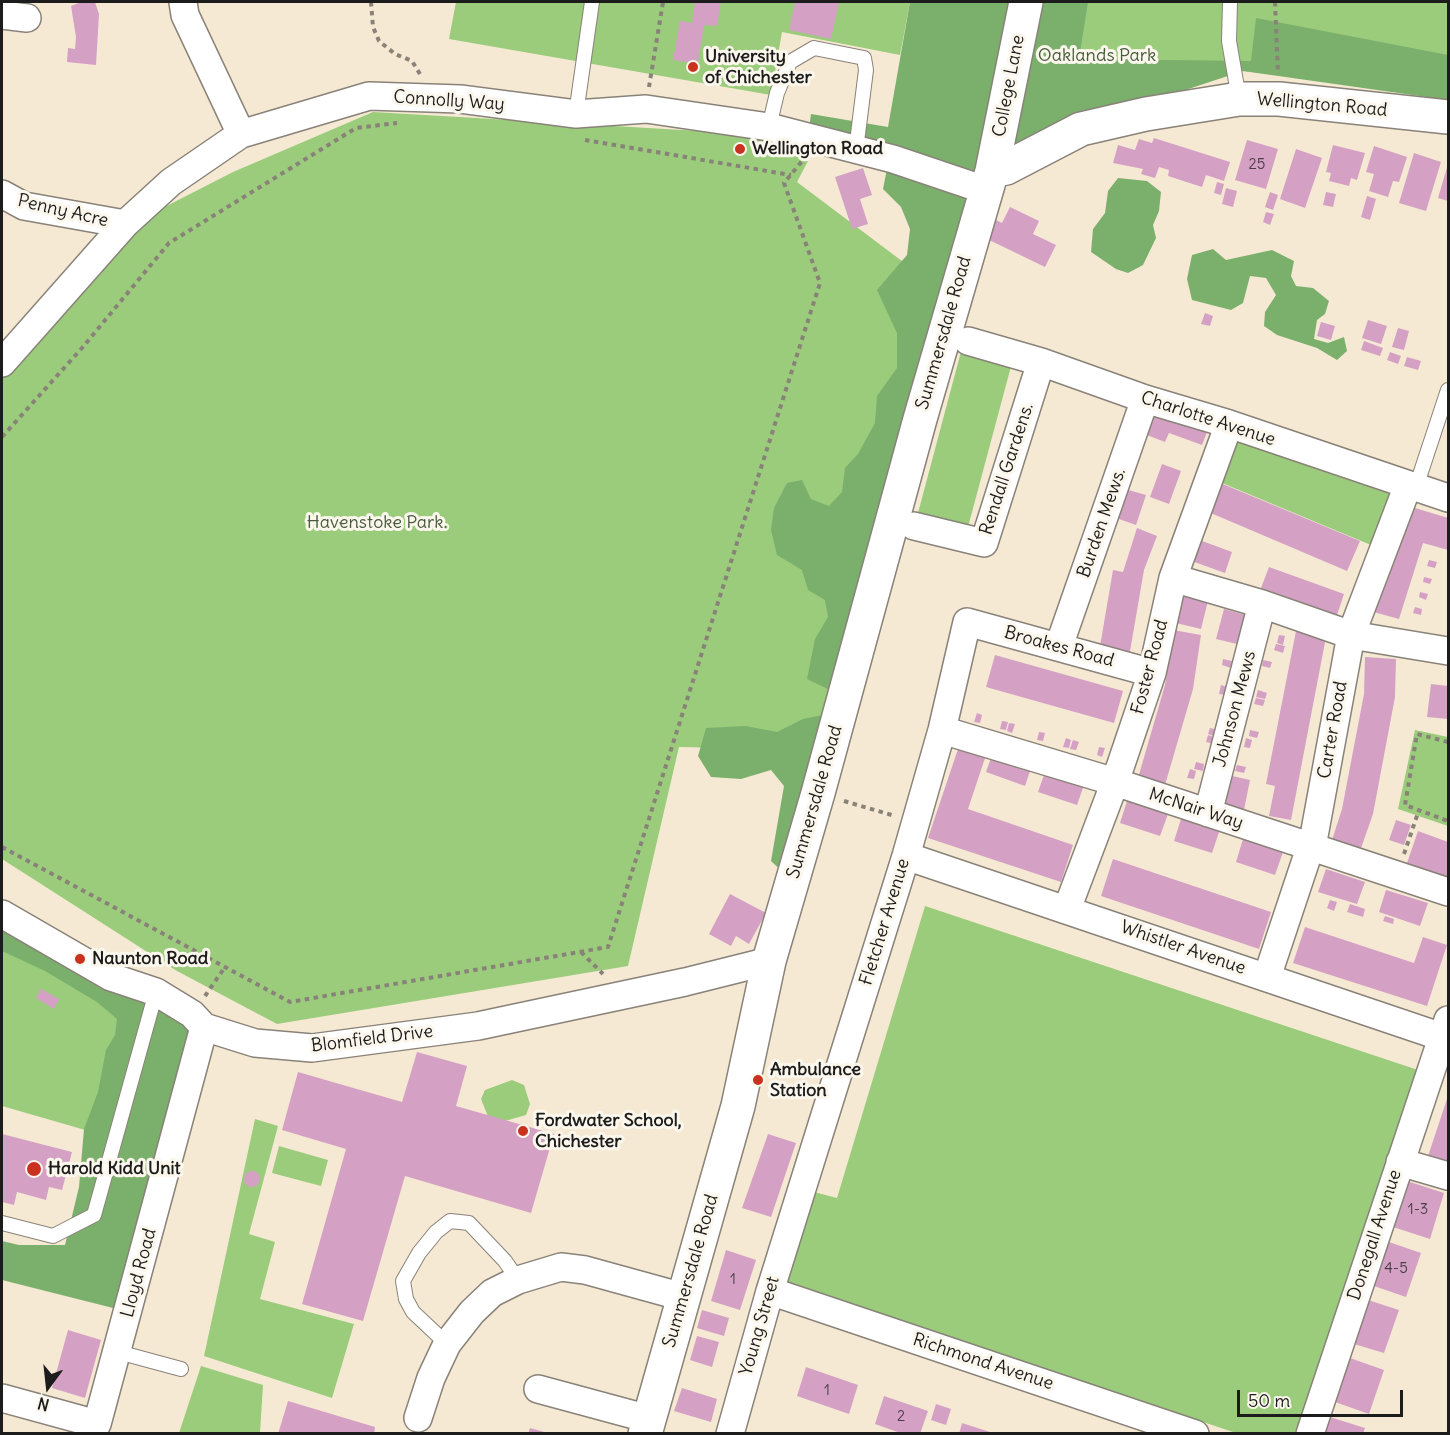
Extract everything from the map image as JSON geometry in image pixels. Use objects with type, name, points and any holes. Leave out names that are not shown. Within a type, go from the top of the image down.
[{"type":"street","points":[[183,2],[190,25],[241,134]]},
{"type":"street","name":"College Lane","points":[[988,181],[1026,2]]},
{"type":"street","name":"Connolly Way","points":[[2,363],[125,224],[171,182],[241,134],[369,96],[460,99],[575,126],[645,109],[769,127],[988,181]]},
{"type":"street","name":"Wellington Road","points":[[988,181],[1006,168],[1081,129],[1146,114],[1239,99],[1279,99],[1449,117]]},
{"type":"street","name":"Summersdale Road","points":[[647,1426],[738,1106],[769,961],[988,181]]},
{"type":"street","name":"Penny Acre","points":[[2,194],[24,206],[125,224]]},
{"type":"street","name":"Charlotte Avenue","points":[[968,341],[1041,362],[1145,399],[1229,424],[1449,498]]},
{"type":"street","name":"Rendall Gardens.","points":[[914,526],[984,543],[1041,362]]},
{"type":"street","name":"Burden Mews.","points":[[1059,646],[1145,399]]},
{"type":"street","name":"Foster Road","points":[[1067,909],[1115,782],[1152,673],[1173,578],[1229,424]]},
{"type":"street","name":"Carter Road","points":[[1267,977],[1310,846],[1351,635],[1412,486]]},
{"type":"street","points":[[1173,578],[1262,604],[1351,635],[1448,646]]},
{"type":"street","name":"Johnson Mews","points":[[1208,813],[1262,604]]},
{"type":"street","name":"Broakes Road","points":[[967,622],[1152,673]]},
{"type":"street","name":"Fletcher Avenue","points":[[793,1219],[906,856],[942,730],[967,622]]},
{"type":"street","name":"McNair Way","points":[[942,730],[1115,782],[1449,892]]},
{"type":"street","name":"Whistler Avenue","points":[[906,856],[1267,977],[1445,1028]]},
{"type":"street","name":"Blomfield Drive","points":[[2,914],[111,977],[156,992],[198,1020],[255,1043],[312,1048],[478,1026],[685,982],[769,961]]},
{"type":"street","name":"Lloyd Road","points":[[2,1398],[95,1429],[118,1352],[198,1020]]},
{"type":"street","name":"Donegall Avenue","points":[[1310,1434],[1445,1028]]},
{"type":"street","points":[[1400,1162],[1449,1176]]},
{"type":"street","name":"Young Street","points":[[730,1434],[770,1291],[793,1219]]},
{"type":"street","points":[[418,1418],[431,1378],[447,1344],[472,1312],[492,1293],[518,1280],[561,1267],[585,1270],[683,1297]]},
{"type":"street","name":"Richmond Avenue","points":[[770,1291],[1184,1432]]},
{"type":"street","points":[[538,1389],[647,1426]]},
{"type":"lane","points":[[575,126],[592,2]]},
{"type":"lane","points":[[1230,2],[1229,41],[1239,99]]},
{"type":"lane","points":[[769,127],[777,93],[790,62],[814,48],[864,58],[867,70],[856,150]]},
{"type":"lane","points":[[1412,486],[1449,390]]},
{"type":"lane","points":[[2,1223],[53,1236],[94,1215],[156,992]]},
{"type":"lane","points":[[447,1344],[413,1312],[406,1299],[403,1281],[419,1252],[436,1232],[450,1221],[469,1223],[505,1261],[518,1280]]},
{"type":"lane","points":[[118,1352],[181,1369]]},
{"type":"path","points":[[371,2],[373,27],[379,41],[395,54],[412,61],[420,72],[418,98]]},
{"type":"path","points":[[645,109],[663,2]]},
{"type":"path","points":[[1275,2],[1279,99]]},
{"type":"path","points":[[2,437],[82,348],[169,243],[356,128],[401,123]]},
{"type":"path","points":[[2,847],[290,1002],[608,947],[820,284],[784,183],[791,175],[575,126]]},
{"type":"path","points":[[1449,742],[1417,734],[1405,805],[1449,821]]},
{"type":"path","points":[[818,793],[915,822]]},
{"type":"path","points":[[1397,875],[1419,810]]},
{"type":"path","points":[[198,1020],[225,967]]},
{"type":"green space","name":"University of Chichester","points":[[456,2],[910,2],[900,55],[782,32],[771,95],[449,39]]},
{"type":"green space","points":[[910,2],[1088,2],[1079,59],[1251,61],[1256,18],[1448,55],[1448,100],[1243,71],[985,156],[980,174],[809,129],[811,114],[888,127]]},
{"type":"green space","name":"Oaklands Park","points":[[1052,2],[1448,2],[1448,96],[1243,71],[1025,135]]},
{"type":"green space","name":"Havenstoke Park.","points":[[373,112],[820,138],[797,182],[947,295],[823,750],[679,747],[628,966],[277,1024],[177,971],[2,859],[2,378],[145,217],[233,172]]},
{"type":"green space","points":[[889,158],[976,183],[838,694],[807,679],[815,639],[828,617],[825,600],[808,590],[802,570],[777,555],[771,530],[774,508],[787,483],[802,480],[811,499],[829,506],[842,492],[845,468],[858,454],[875,423],[877,396],[897,368],[897,333],[877,290],[907,255],[910,229],[901,207],[883,189]]},
{"type":"green space","points":[[1118,178],[1147,181],[1161,192],[1159,211],[1153,225],[1156,238],[1143,265],[1128,273],[1116,269],[1091,252],[1093,229],[1105,213],[1108,191]]},
{"type":"green space","points":[[1213,249],[1226,260],[1272,250],[1294,261],[1291,276],[1296,286],[1313,288],[1329,301],[1325,314],[1317,320],[1314,339],[1328,343],[1344,337],[1347,351],[1337,360],[1317,348],[1277,335],[1264,326],[1265,312],[1276,295],[1266,278],[1250,276],[1243,303],[1231,310],[1192,300],[1187,279],[1192,255]]},
{"type":"green space","points":[[963,344],[1013,359],[968,527],[918,513]]},
{"type":"green space","points":[[1234,436],[1400,491],[1383,550],[1215,480]]},
{"type":"green space","points":[[833,713],[785,874],[771,861],[784,786],[771,770],[741,779],[711,777],[698,756],[706,728],[746,726],[777,732],[803,719]]},
{"type":"green space","points":[[1415,730],[1448,737],[1448,826],[1398,809]]},
{"type":"green space","points":[[2,905],[193,1022],[158,1151],[2,1106]]},
{"type":"green space","points":[[925,906],[1418,1070],[1295,1433],[1236,1433],[787,1283],[814,1192],[837,1198]]},
{"type":"green space","points":[[2,911],[193,1022],[117,1309],[2,1280],[2,1241],[19,1245],[65,1245],[79,1187],[84,1129],[98,1092],[106,1050],[115,1035],[117,1019],[97,1002],[45,971],[2,951]]},
{"type":"green space","points":[[512,1080],[524,1085],[530,1104],[526,1115],[498,1123],[489,1119],[481,1099],[485,1090]]},
{"type":"green space","points":[[255,1119],[278,1126],[249,1234],[275,1242],[260,1299],[354,1324],[332,1398],[204,1356]]},
{"type":"green space","points":[[279,1146],[328,1160],[321,1186],[272,1173]]},
{"type":"green space","points":[[201,1366],[263,1385],[260,1433],[179,1433]]},
{"type":"building","points":[[81,2],[95,2],[99,14],[96,65],[67,62],[68,48],[75,49],[76,37],[71,6]]},
{"type":"building","points":[[695,2],[721,2],[717,26],[704,25],[698,64],[673,60],[680,21],[692,23]]},
{"type":"building","points":[[795,2],[839,2],[831,39],[789,30]]},
{"type":"building","points":[[1154,138],[1230,162],[1224,181],[1206,175],[1202,187],[1168,176],[1169,170],[1159,167],[1155,178],[1141,174],[1143,169],[1113,163],[1118,145],[1135,150],[1139,139],[1152,143]]},
{"type":"building","points":[[1247,140],[1278,149],[1266,189],[1235,180]]},
{"type":"building","points":[[1333,145],[1365,153],[1357,180],[1351,178],[1349,186],[1329,181],[1331,173],[1326,172]]},
{"type":"building","points":[[1374,146],[1407,157],[1399,182],[1393,181],[1388,197],[1369,191],[1374,174],[1366,172]]},
{"type":"building","points":[[1296,149],[1322,158],[1305,208],[1280,199]]},
{"type":"building","points":[[1414,153],[1441,162],[1426,211],[1399,203]]},
{"type":"building","points":[[1448,164],[1448,201],[1438,198]]},
{"type":"building","points":[[863,168],[872,195],[860,199],[868,224],[852,229],[835,177]]},
{"type":"building","points":[[1217,182],[1224,184],[1221,195],[1214,193]]},
{"type":"building","points":[[1226,188],[1237,191],[1233,207],[1222,204]]},
{"type":"building","points":[[1270,192],[1278,195],[1273,210],[1265,207]]},
{"type":"building","points":[[1326,192],[1336,194],[1333,207],[1323,205]]},
{"type":"building","points":[[1367,196],[1376,199],[1370,220],[1361,217]]},
{"type":"building","points":[[1010,207],[1039,221],[1033,234],[1056,245],[1045,267],[985,238],[994,219],[1002,223]]},
{"type":"building","points":[[1266,212],[1274,214],[1270,225],[1263,222]]},
{"type":"building","points":[[1205,313],[1213,316],[1210,326],[1201,324]]},
{"type":"building","points":[[1368,320],[1387,326],[1381,344],[1362,338]]},
{"type":"building","points":[[1321,322],[1335,326],[1331,340],[1317,336]]},
{"type":"building","points":[[1398,328],[1409,331],[1404,350],[1392,347]]},
{"type":"building","points":[[1364,341],[1383,348],[1380,356],[1361,350]]},
{"type":"building","points":[[1390,352],[1401,356],[1398,364],[1387,360]]},
{"type":"building","points":[[1407,357],[1421,361],[1418,370],[1404,366]]},
{"type":"building","points":[[1154,405],[1209,427],[1202,445],[1169,433],[1165,442],[1144,434]]},
{"type":"building","points":[[1162,464],[1181,471],[1169,504],[1150,497]]},
{"type":"building","points":[[1218,482],[1360,541],[1347,571],[1206,511]]},
{"type":"building","points":[[1125,489],[1146,495],[1136,525],[1116,518]]},
{"type":"building","points":[[1402,504],[1448,518],[1448,550],[1423,543],[1399,619],[1370,611]]},
{"type":"building","points":[[1137,528],[1157,536],[1144,570],[1129,657],[1099,652],[1113,570],[1123,572]]},
{"type":"building","points":[[1194,538],[1232,552],[1225,573],[1186,559]]},
{"type":"building","points":[[1429,560],[1437,562],[1435,568],[1427,566]]},
{"type":"building","points":[[1269,567],[1344,594],[1337,615],[1261,588]]},
{"type":"building","points":[[1424,577],[1432,579],[1430,584],[1423,582]]},
{"type":"building","points":[[1185,587],[1210,593],[1201,629],[1176,623]]},
{"type":"building","points":[[1420,592],[1428,594],[1426,600],[1419,597]]},
{"type":"building","points":[[1415,607],[1422,609],[1421,615],[1413,613]]},
{"type":"building","points":[[1224,609],[1245,615],[1237,644],[1216,639]]},
{"type":"building","points":[[1173,630],[1201,635],[1193,689],[1165,785],[1138,778],[1165,685]]},
{"type":"building","points":[[1296,631],[1326,637],[1291,820],[1269,816],[1275,786],[1266,784]]},
{"type":"building","points":[[1279,635],[1285,636],[1283,645],[1277,643]]},
{"type":"building","points":[[1276,644],[1285,646],[1283,653],[1274,650]]},
{"type":"building","points":[[995,655],[1123,691],[1114,723],[986,687]]},
{"type":"building","points":[[1365,657],[1396,659],[1395,697],[1373,814],[1360,851],[1332,840],[1342,809],[1364,694]]},
{"type":"building","points":[[1223,659],[1232,661],[1231,668],[1222,665]]},
{"type":"building","points":[[1263,660],[1272,662],[1270,668],[1262,666]]},
{"type":"building","points":[[1431,684],[1448,686],[1448,719],[1427,717]]},
{"type":"building","points":[[1221,685],[1227,687],[1225,695],[1219,694]]},
{"type":"building","points":[[1258,690],[1267,693],[1265,699],[1256,697]]},
{"type":"building","points":[[1256,698],[1265,700],[1263,706],[1254,704]]},
{"type":"building","points":[[977,713],[982,715],[980,723],[974,722]]},
{"type":"building","points":[[1002,721],[1008,722],[1006,730],[1000,729]]},
{"type":"building","points":[[1009,723],[1015,724],[1012,733],[1007,731]]},
{"type":"building","points":[[1210,728],[1218,730],[1217,737],[1208,734]]},
{"type":"building","points":[[1250,730],[1259,732],[1257,738],[1249,736]]},
{"type":"building","points":[[1039,732],[1045,733],[1043,741],[1037,740]]},
{"type":"building","points":[[1208,735],[1216,738],[1215,744],[1206,742]]},
{"type":"building","points":[[1066,738],[1071,740],[1069,748],[1063,747]]},
{"type":"building","points":[[1246,738],[1252,740],[1250,748],[1244,747]]},
{"type":"building","points":[[1073,740],[1079,742],[1076,750],[1070,749]]},
{"type":"building","points":[[959,746],[986,755],[968,809],[1073,845],[1061,882],[928,838]]},
{"type":"building","points":[[1099,747],[1105,748],[1102,757],[1097,755]]},
{"type":"building","points":[[993,752],[1032,765],[1025,786],[986,772]]},
{"type":"building","points":[[1196,762],[1204,764],[1203,771],[1194,769]]},
{"type":"building","points":[[1237,765],[1246,767],[1244,773],[1235,771]]},
{"type":"building","points":[[1046,769],[1085,782],[1077,805],[1038,792]]},
{"type":"building","points":[[1190,769],[1196,771],[1194,779],[1187,778]]},
{"type":"building","points":[[1228,775],[1250,780],[1244,810],[1222,805]]},
{"type":"building","points":[[1127,801],[1168,814],[1160,836],[1120,823]]},
{"type":"building","points":[[1181,819],[1219,832],[1212,853],[1174,841]]},
{"type":"building","points":[[1396,820],[1411,825],[1404,845],[1389,840]]},
{"type":"building","points":[[1418,831],[1448,842],[1448,878],[1407,863]]},
{"type":"building","points":[[1243,839],[1283,852],[1275,875],[1236,862]]},
{"type":"building","points":[[1113,859],[1271,912],[1259,949],[1101,896]]},
{"type":"building","points":[[1326,869],[1365,882],[1357,904],[1318,892]]},
{"type":"building","points":[[1386,890],[1428,903],[1420,926],[1379,912]]},
{"type":"building","points":[[730,894],[766,913],[749,944],[736,936],[731,946],[709,934]]},
{"type":"building","points":[[1330,900],[1337,902],[1334,911],[1327,908]]},
{"type":"building","points":[[1350,904],[1365,909],[1363,917],[1347,912]]},
{"type":"building","points":[[1385,916],[1394,919],[1393,924],[1383,921]]},
{"type":"building","points":[[1305,927],[1414,963],[1423,937],[1447,945],[1427,1006],[1293,963]]},
{"type":"building","points":[[41,989],[59,999],[54,1009],[36,998]]},
{"type":"building","points":[[417,1052],[467,1066],[456,1106],[554,1134],[531,1213],[405,1176],[363,1321],[302,1304],[346,1149],[282,1130],[298,1072],[402,1102]]},
{"type":"building","points":[[1448,1096],[1448,1170],[1426,1162]]},
{"type":"building","name":"Harold Kidd Unit","points":[[2,1134],[72,1152],[62,1190],[49,1187],[46,1200],[17,1192],[14,1205],[2,1202]]},
{"type":"building","points":[[768,1134],[796,1143],[771,1217],[742,1208]]},
{"type":"building","points":[[252,1171],[258,1173],[260,1179],[258,1185],[252,1187],[246,1185],[244,1179],[246,1173]]},
{"type":"building","points":[[1407,1181],[1444,1193],[1430,1239],[1393,1227]]},
{"type":"building","points":[[1386,1241],[1421,1253],[1406,1297],[1371,1285]]},
{"type":"building","points":[[726,1250],[756,1260],[740,1310],[711,1301]]},
{"type":"building","points":[[1368,1300],[1399,1310],[1384,1353],[1354,1344]]},
{"type":"building","points":[[702,1310],[729,1318],[724,1336],[697,1328]]},
{"type":"building","points":[[68,1330],[101,1340],[85,1398],[52,1388]]},
{"type":"building","points":[[697,1336],[719,1342],[712,1367],[690,1360]]},
{"type":"building","points":[[1350,1358],[1384,1370],[1369,1414],[1335,1402]]},
{"type":"building","points":[[806,1367],[858,1385],[849,1414],[797,1396]]},
{"type":"building","points":[[682,1388],[717,1399],[711,1422],[674,1411]]},
{"type":"building","points":[[884,1396],[928,1411],[920,1434],[903,1434],[875,1424]]},
{"type":"building","points":[[288,1401],[375,1427],[374,1434],[278,1434]]},
{"type":"building","points":[[936,1404],[951,1409],[946,1425],[931,1420]]},
{"type":"building","points":[[1330,1417],[1365,1428],[1363,1434],[1325,1434]]},
{"type":"building","points":[[962,1423],[993,1433],[993,1434],[959,1434]]},
{"type":"building","points":[[530,1428],[548,1433],[548,1434],[528,1434]]},
{"type":"place","name":"University of Chichester","points":[[693,67]]},
{"type":"place","name":"Wellington Road","points":[[740,149]]},
{"type":"place","name":"Naunton Road","points":[[80,959]]},
{"type":"place","name":"Ambulance Station","points":[[758,1080]]},
{"type":"place","name":"Fordwater School, Chichester","points":[[523,1131]]},
{"type":"place","name":"Harold Kidd Unit","points":[[34,1169]]}]
